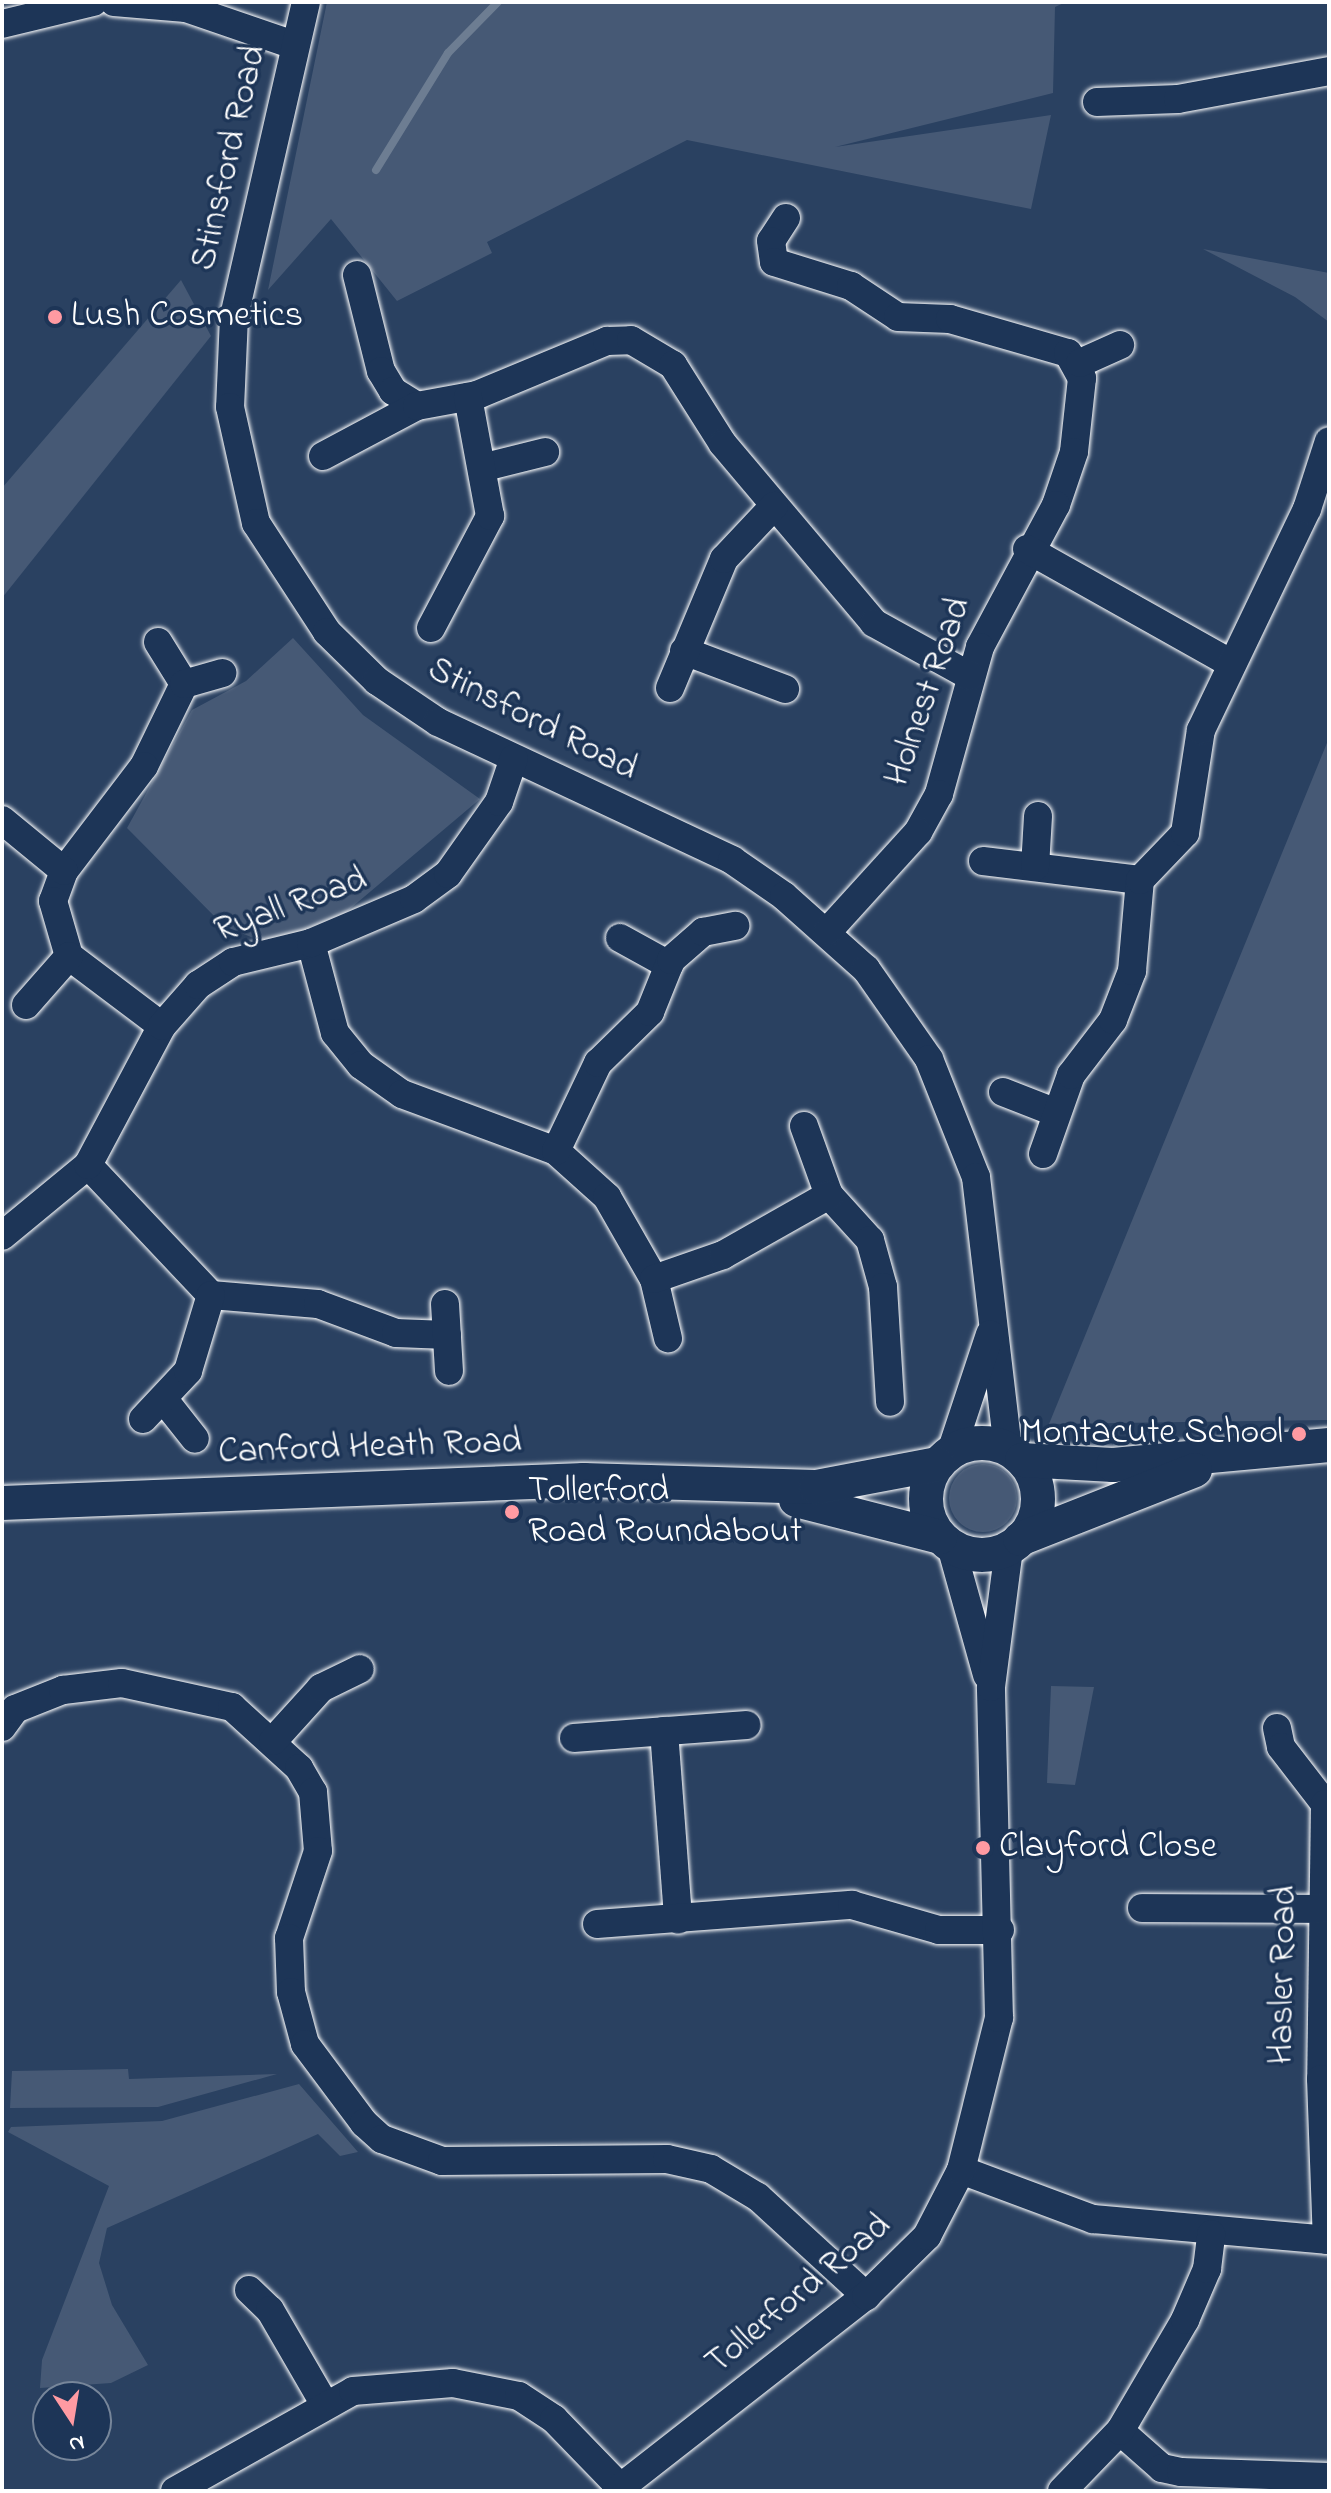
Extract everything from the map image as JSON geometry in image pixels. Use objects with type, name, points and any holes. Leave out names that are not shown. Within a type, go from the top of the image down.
[{"type":"main road","points":[[1261,1450],[980,1555],[946,1541],[926,1493],[944,1458],[979,1443],[1015,1455],[1113,1465],[1261,1450],[1329,1445]]},
{"type":"main road","points":[[1015,1455],[1037,1500],[1015,1544]]},
{"type":"main road","name":"Canford Heath Road","points":[[2,1503],[584,1480],[741,1488],[843,1484],[944,1458]]},
{"type":"main road","name":"Canford Heath Road","points":[[741,1488],[946,1541]]},
{"type":"street","points":[[2,24],[93,2]]},
{"type":"street","points":[[114,2],[186,8],[294,45]]},
{"type":"street","name":"Stinsford Road","points":[[306,2],[246,251],[230,364],[240,467],[256,523],[327,632],[377,681],[438,722],[732,860],[828,931],[894,1008],[957,1121],[988,1241],[993,1317],[1015,1455]]},
{"type":"street","points":[[1097,102],[1178,99],[1328,66]]},
{"type":"street","points":[[786,218],[771,241],[774,262],[795,272],[851,286],[898,317],[1007,332],[1080,363],[1120,345]]},
{"type":"street","points":[[357,275],[381,371],[393,391],[417,406]]},
{"type":"street","points":[[323,456],[417,406],[468,397],[607,341],[654,348],[774,506],[874,623],[970,676]]},
{"type":"street","name":"Holnest Road","points":[[828,931],[918,832],[939,794],[970,676],[1027,549],[1056,505],[1074,452],[1083,404],[1080,363]]},
{"type":"street","points":[[431,628],[490,516],[485,467],[468,397]]},
{"type":"street","points":[[1043,1154],[1054,1112],[1091,1043],[1113,1020],[1132,971],[1140,880],[1185,833],[1201,730],[1307,509],[1329,441]]},
{"type":"street","points":[[485,467],[545,452]]},
{"type":"street","points":[[670,688],[724,559],[774,506]]},
{"type":"street","points":[[1027,549],[1232,664]]},
{"type":"street","points":[[158,642],[184,684]]},
{"type":"street","points":[[684,651],[785,689]]},
{"type":"street","points":[[162,1026],[69,956],[53,901],[64,871],[144,766],[184,684],[222,673]]},
{"type":"street","name":"Ryall Road","points":[[2,1236],[88,1165],[162,1026],[198,985],[233,962],[311,943],[414,899],[448,874],[499,802],[514,758]]},
{"type":"street","points":[[1035,867],[1038,816]]},
{"type":"street","points":[[2,820],[64,871]]},
{"type":"street","points":[[983,861],[1140,880]]},
{"type":"street","points":[[556,1151],[598,1063],[650,1012],[669,965],[703,932],[735,926]]},
{"type":"street","points":[[620,938],[669,965]]},
{"type":"street","points":[[311,943],[335,1033],[361,1065],[402,1094],[556,1151],[615,1207],[654,1279],[668,1338]]},
{"type":"street","points":[[26,1005],[69,956]]},
{"type":"street","points":[[1003,1092],[1054,1112]]},
{"type":"street","points":[[804,1126],[829,1195],[870,1240],[883,1287],[890,1402]]},
{"type":"street","points":[[88,1165],[211,1295],[318,1304],[396,1333],[447,1335]]},
{"type":"street","points":[[654,1279],[723,1255],[829,1195]]},
{"type":"street","points":[[143,1419],[165,1401],[188,1371],[211,1295]]},
{"type":"street","points":[[445,1304],[449,1371]]},
{"type":"street","name":"Stinsford Road","points":[[944,1458],[993,1317]]},
{"type":"street","points":[[165,1401],[195,1439]]},
{"type":"street","name":"Tollerford Road","points":[[946,1541],[991,1687]]},
{"type":"street","name":"Tollerford Road","points":[[617,2488],[866,2296],[927,2236],[961,2170],[995,2053],[1000,1930],[991,1687],[1015,1544]]},
{"type":"street","points":[[273,1741],[321,1688],[360,1669]]},
{"type":"street","points":[[2,1727],[15,1709],[63,1690],[122,1683],[232,1707],[273,1741],[299,1768],[318,1817],[318,1851],[289,1938],[296,2019],[319,2068],[364,2123],[382,2139],[442,2161],[667,2159],[711,2169],[758,2197],[866,2296]]},
{"type":"street","points":[[574,1738],[747,1725]]},
{"type":"street","name":"Hasler Road","points":[[961,2170],[1093,2219],[1211,2234],[1328,2240],[1323,1909],[1325,1804],[1281,1747],[1277,1728]]},
{"type":"street","points":[[664,1731],[678,1919]]},
{"type":"street","points":[[597,1924],[852,1905],[939,1930],[1000,1930]]},
{"type":"street","points":[[1142,1908],[1323,1909]]},
{"type":"street","points":[[1062,2491],[1120,2431],[1185,2320],[1207,2269],[1211,2234]]},
{"type":"street","points":[[249,2290],[270,2310],[324,2403]]},
{"type":"street","points":[[175,2491],[212,2483],[324,2403],[402,2384],[453,2383],[519,2396],[554,2419],[617,2488]]},
{"type":"street","points":[[1120,2431],[1162,2468],[1181,2472],[1329,2477]]},
{"type":"shaded area","points":[[327,2],[1066,2],[1055,7],[1053,93],[835,147],[1051,115],[1031,209],[687,140],[487,242],[492,253],[397,301],[331,219],[268,290]]},
{"type":"shaded area","points":[[1203,249],[1329,273],[1329,322],[1295,297]]},
{"type":"shaded area","points":[[181,280],[211,336],[2,598],[2,488]]},
{"type":"shaded area","points":[[293,638],[363,715],[480,799],[345,913],[268,944],[224,926],[127,828],[192,710],[246,681]]},
{"type":"shaded area","points":[[1329,738],[1329,1420],[1049,1424]]},
{"type":"shaded area","points":[[983,1464],[1007,1474],[1017,1498],[1007,1522],[983,1532],[959,1522],[949,1498],[959,1474]]},
{"type":"shaded area","points":[[1051,1686],[1094,1687],[1075,1785],[1047,1783]]},
{"type":"shaded area","points":[[128,2069],[129,2079],[277,2074],[158,2107],[10,2108],[12,2071]]},
{"type":"shaded area","points":[[299,2084],[358,2152],[340,2156],[318,2134],[107,2228],[99,2263],[112,2305],[148,2365],[112,2383],[40,2381],[42,2360],[109,2186],[8,2132],[11,2127],[162,2121]]},
{"type":"waterway","points":[[376,170],[448,53],[498,2]]},
{"type":"place","name":"Lush Cosmetics","points":[[55,317]]},
{"type":"place","name":"Montacute School","points":[[1299,1434]]},
{"type":"place","name":"Tollerford Road Roundabout","points":[[512,1512]]},
{"type":"place","name":"Clayford Close","points":[[983,1848]]}]
